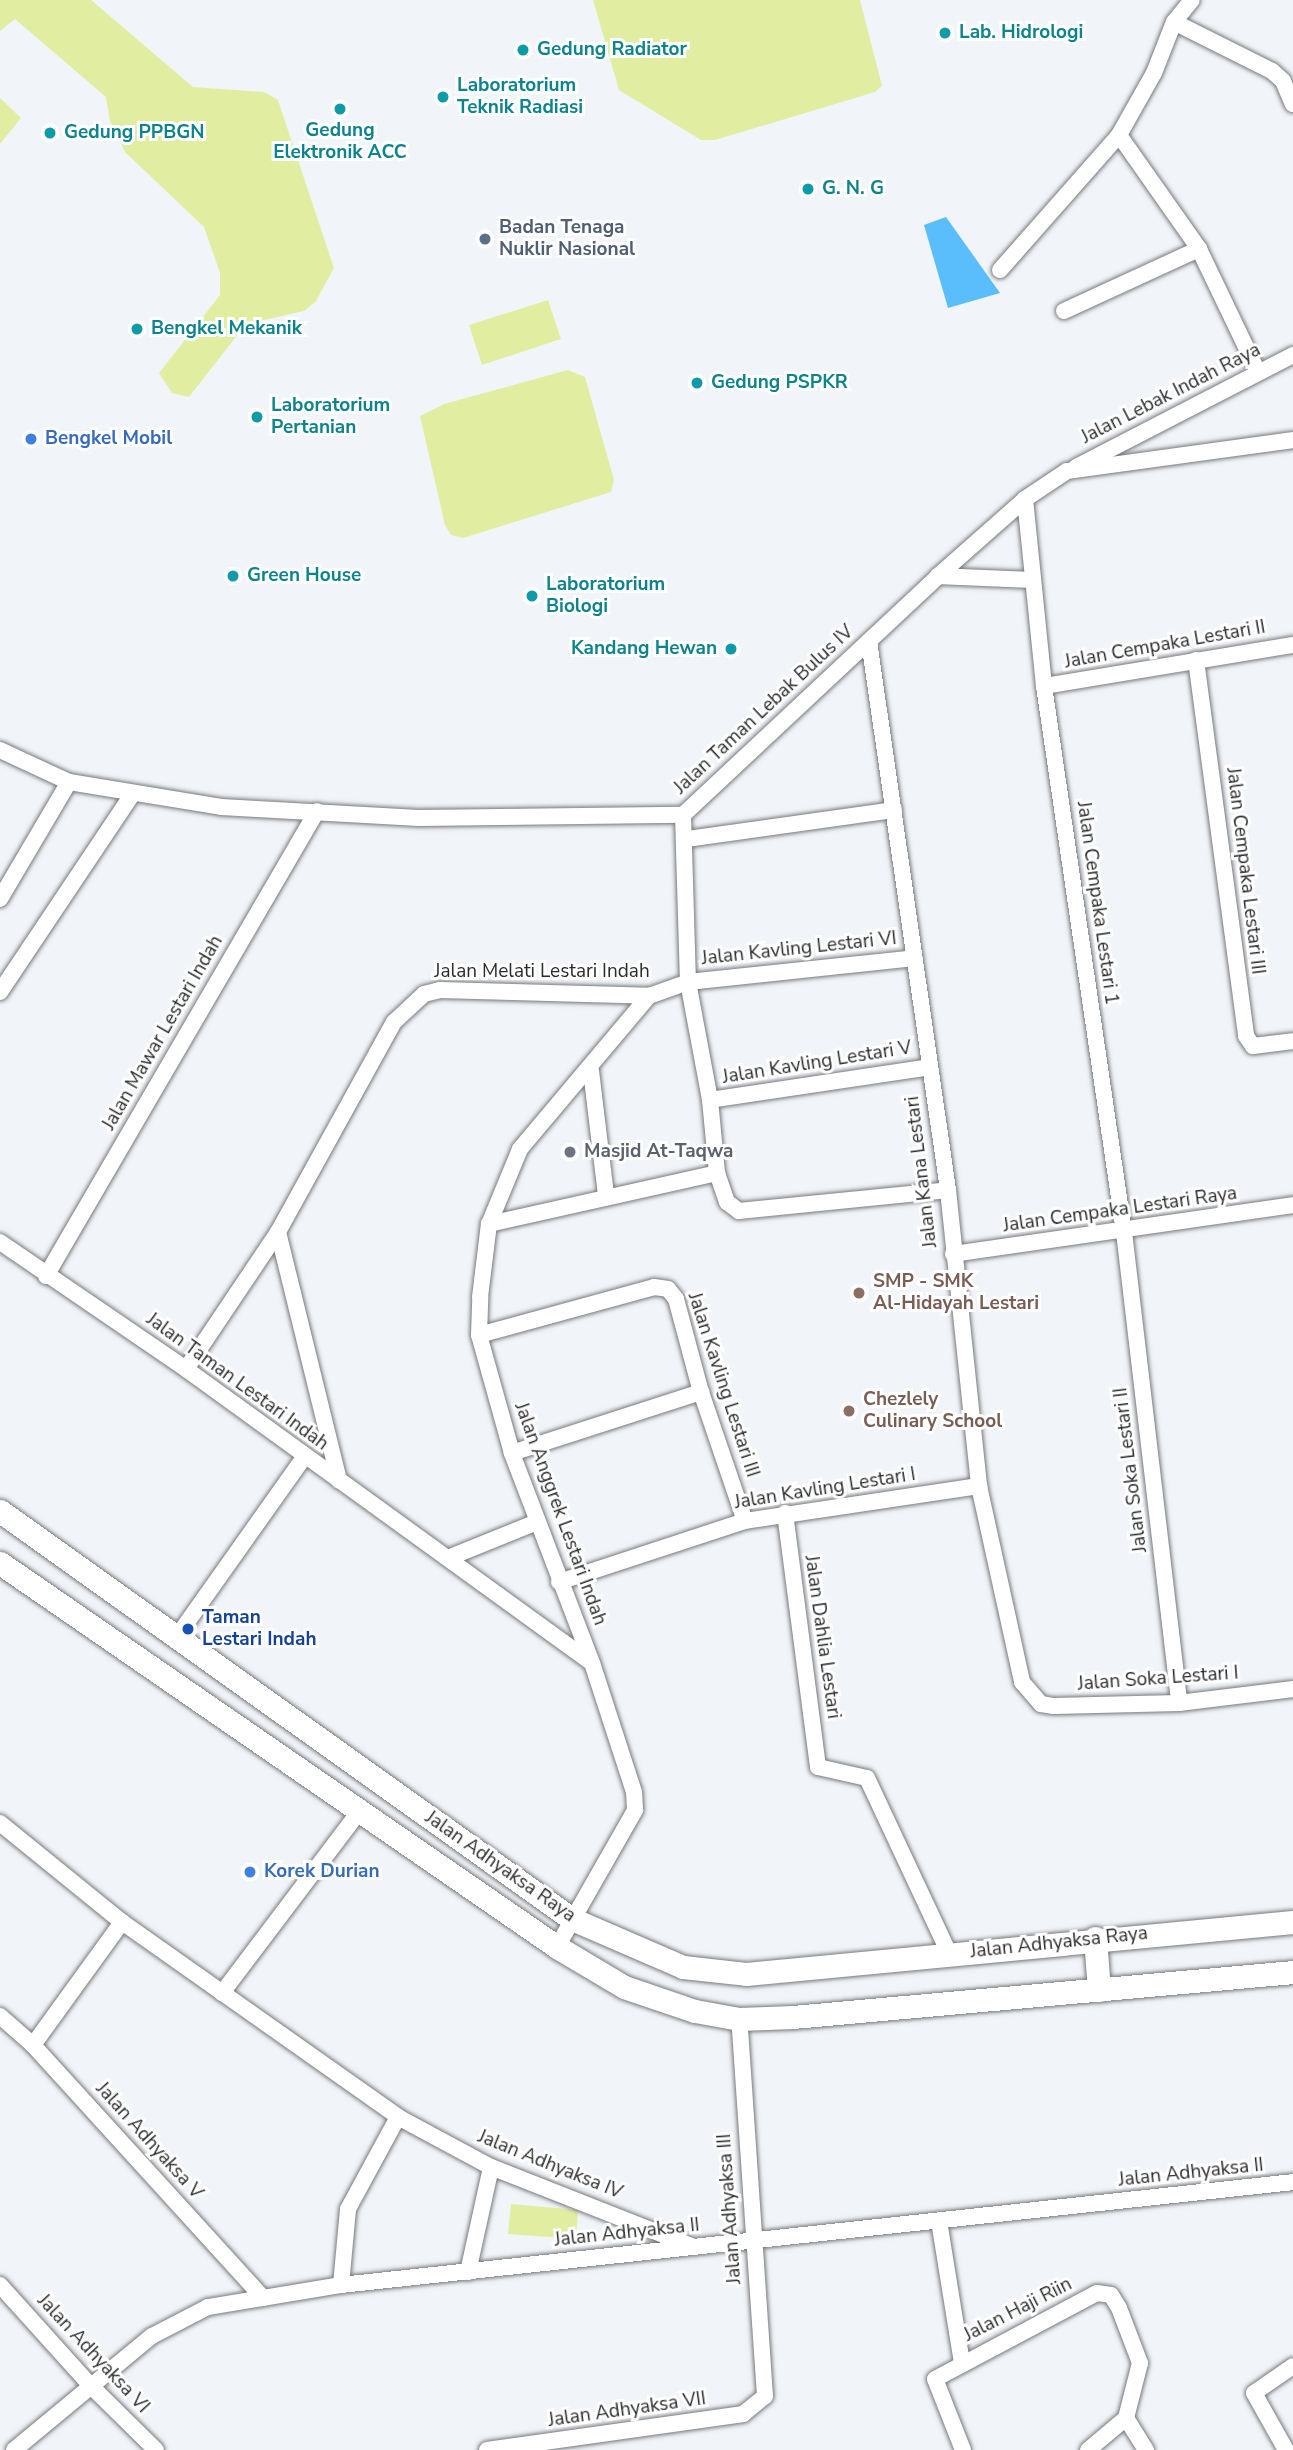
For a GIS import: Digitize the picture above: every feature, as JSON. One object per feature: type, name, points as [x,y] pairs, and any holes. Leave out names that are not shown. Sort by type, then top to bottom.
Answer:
[{"type":"main road","name":"Jalan Adhyaksa Raya","points":[[0,1511],[572,1919],[683,1967],[746,1974],[1095,1938],[1293,1922]]},
{"type":"main road","name":"Jalan Adhyaksa Raya","points":[[0,1563],[557,1947],[624,1987],[695,2011],[739,2019],[1293,1972]]},
{"type":"main road","points":[[1095,1938],[1099,1990]]},
{"type":"street","points":[[1000,270],[1119,135],[1154,73],[1174,22],[1192,0]]},
{"type":"street","points":[[1174,22],[1272,71],[1293,104]]},
{"type":"street","points":[[1272,71],[1293,67]]},
{"type":"street","points":[[1119,135],[1199,249],[1258,372]]},
{"type":"street","points":[[1064,311],[1199,249]]},
{"type":"street","name":"Jalan Lebak Indah Raya","points":[[1067,471],[1293,355]]},
{"type":"street","name":"Jalan Taman Lebak Bulus IV","points":[[0,750],[69,782],[132,795],[221,807],[419,818],[683,815],[938,576],[1025,499],[1067,471],[1293,440]]},
{"type":"street","name":"Jalan Cempaka Lestari 1","points":[[1025,499],[1030,580],[1044,686],[1125,1232]]},
{"type":"street","points":[[938,576],[1030,580]]},
{"type":"street","name":"Jalan Kana Lestari","points":[[869,641],[948,1190],[979,1486],[1022,1682],[1030,1694]]},
{"type":"street","name":"Jalan Cempaka Lestari II","points":[[1044,686],[1293,645]]},
{"type":"street","name":"Jalan Cempaka Lestari III","points":[[1196,660],[1245,1036],[1253,1046],[1293,1041]]},
{"type":"street","points":[[0,899],[69,782]]},
{"type":"street","points":[[0,992],[132,795]]},
{"type":"street","points":[[687,839],[894,810]]},
{"type":"street","name":"Jalan Mawar Lestari Indah","points":[[46,1276],[317,811]]},
{"type":"street","points":[[683,815],[687,839],[688,982],[710,1100],[717,1173],[727,1202],[739,1211],[948,1190]]},
{"type":"street","name":"Jalan Kavling Lestari VI","points":[[688,982],[915,958]]},
{"type":"street","name":"Jalan Melati Lestari Indah","points":[[186,1369],[278,1232],[394,1022],[424,994],[440,990],[649,996],[688,982]]},
{"type":"street","name":"Jalan Anggrek Lestari Indah","points":[[557,1947],[635,1810],[634,1792],[592,1663],[512,1453],[480,1335],[489,1224],[520,1149],[591,1071],[649,996]]},
{"type":"street","name":"Jalan Kavling Lestari V","points":[[710,1100],[930,1067]]},
{"type":"street","points":[[591,1071],[606,1195]]},
{"type":"street","points":[[489,1224],[606,1195],[717,1173]]},
{"type":"street","name":"Jalan Cempaka Lestari Raya","points":[[953,1254],[1125,1232],[1293,1205]]},
{"type":"street","points":[[278,1232],[339,1481]]},
{"type":"street","name":"Jalan Soka Lestari II","points":[[1125,1232],[1179,1703]]},
{"type":"street","name":"Jalan Taman Lestari Indah","points":[[0,1241],[46,1276],[186,1369],[592,1663]]},
{"type":"street","name":"Jalan Kavling Lestari III","points":[[480,1335],[654,1287],[668,1289],[676,1299],[701,1392],[746,1521]]},
{"type":"street","points":[[512,1453],[701,1392]]},
{"type":"street","points":[[176,1638],[304,1457]]},
{"type":"street","name":"Jalan Kavling Lestari I","points":[[559,1582],[746,1521],[785,1513],[979,1486]]},
{"type":"street","name":"Jalan Dahlia Lestari","points":[[785,1513],[818,1767],[867,1778],[949,1953]]},
{"type":"street","points":[[448,1558],[537,1522]]},
{"type":"street","name":"Jalan Soka Lestari I","points":[[1030,1694],[1041,1704],[1054,1706],[1179,1703],[1293,1689]]},
{"type":"street","points":[[222,1993],[359,1812]]},
{"type":"street","name":"Jalan Adhyaksa IV","points":[[0,1823],[122,1922],[398,2117],[491,2167],[694,2247]]},
{"type":"street","points":[[33,2045],[122,1922]]},
{"type":"street","name":"Jalan Adhyaksa V","points":[[0,2017],[33,2045],[263,2298]]},
{"type":"street","name":"Jalan Adhyaksa III","points":[[739,2019],[752,2239],[765,2396]]},
{"type":"street","points":[[341,2285],[348,2209],[398,2117]]},
{"type":"street","points":[[468,2272],[491,2167]]},
{"type":"street","name":"Jalan Adhyaksa II","points":[[14,2450],[152,2336],[181,2318],[208,2307],[341,2285],[1293,2182]]},
{"type":"street","name":"Jalan Haji Riin","points":[[939,2221],[962,2363],[1097,2293],[1111,2295],[1140,2363],[1126,2418]]},
{"type":"street","name":"Jalan Adhyaksa VI","points":[[0,2286],[91,2386],[156,2450]]},
{"type":"street","points":[[962,2363],[934,2383],[963,2450]]},
{"type":"street","points":[[1286,2450],[1254,2393],[1293,2366]]},
{"type":"street","name":"Jalan Adhyaksa VII","points":[[487,2450],[624,2442],[743,2414],[765,2396]]},
{"type":"street","points":[[1088,2450],[1126,2418],[1146,2450]]},
{"type":"green space","points":[[0,0],[91,0],[193,87],[264,92],[278,100],[334,268],[316,301],[304,311],[246,324],[189,397],[172,393],[159,373],[220,295],[220,273],[204,227],[125,152],[110,121],[106,97],[15,19],[0,31]]},
{"type":"green space","points":[[593,0],[860,0],[882,86],[875,92],[715,140],[701,140],[619,90]]},
{"type":"green space","points":[[0,98],[21,118],[0,144]]},
{"type":"green space","points":[[548,300],[561,339],[482,365],[469,325]]},
{"type":"green space","points":[[568,370],[585,377],[614,480],[611,492],[463,538],[451,535],[445,525],[420,416],[444,404]]},
{"type":"green space","points":[[511,2204],[578,2210],[576,2239],[508,2234]]},
{"type":"water","points":[[946,217],[1000,293],[948,308],[924,225]]},
{"type":"place","name":"Lab. Hidrologi","points":[[945,33]]},
{"type":"place","name":"Gedung Radiator","points":[[523,50]]},
{"type":"place","name":"Laboratorium Teknik Radiasi","points":[[443,97]]},
{"type":"place","name":"Gedung Elektronik ACC","points":[[340,109]]},
{"type":"place","name":"Gedung PPBGN","points":[[50,133]]},
{"type":"place","name":"G. N. G","points":[[808,189]]},
{"type":"place","name":"Badan Tenaga Nuklir Nasional","points":[[485,239]]},
{"type":"place","name":"Bengkel Mekanik","points":[[137,329]]},
{"type":"place","name":"Gedung PSPKR","points":[[697,383]]},
{"type":"place","name":"Laboratorium Pertanian","points":[[257,417]]},
{"type":"place","name":"Bengkel Mobil","points":[[31,439]]},
{"type":"place","name":"Green House","points":[[233,576]]},
{"type":"place","name":"Laboratorium Biologi","points":[[532,596]]},
{"type":"place","name":"Kandang Hewan","points":[[731,649]]},
{"type":"place","name":"Masjid At-Taqwa","points":[[570,1152]]},
{"type":"place","name":"SMP - SMK Al-Hidayah Lestari","points":[[859,1293]]},
{"type":"place","name":"Chezlely Culinary School","points":[[849,1411]]},
{"type":"place","name":"Taman Lestari Indah","points":[[188,1629]]},
{"type":"place","name":"Korek Durian","points":[[250,1872]]}]
